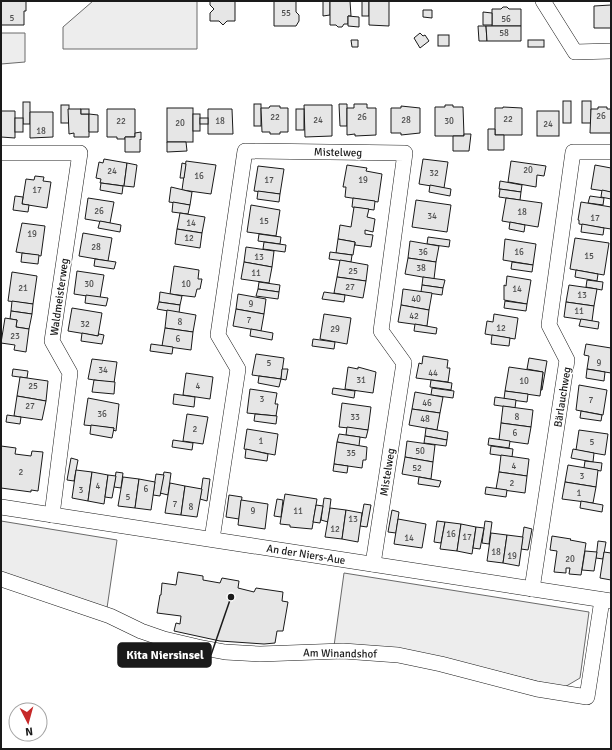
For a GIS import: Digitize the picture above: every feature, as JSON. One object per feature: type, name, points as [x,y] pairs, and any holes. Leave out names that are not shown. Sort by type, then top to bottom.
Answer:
[{"type":"street","points":[[543,1],[575,52],[611,51]]},
{"type":"street","name":"Mistelweg","points":[[212,539],[238,369],[218,335],[245,151],[405,153],[381,331],[404,364],[373,564]]},
{"type":"street","name":"Bärlauchweg","points":[[532,589],[567,360],[548,325],[573,152],[611,152]]},
{"type":"street","name":"Waldmeisterweg","points":[[1,153],[80,153],[52,341],[70,373],[52,515]]},
{"type":"street","name":"An der Niers-Aue","points":[[1,507],[606,600]]},
{"type":"street","name":"Am Winandshof","points":[[1,579],[110,616],[141,631],[164,639],[198,647],[225,652],[255,654],[343,651],[398,655],[441,664],[537,690],[587,697],[606,600]]},
{"type":"shaded area","points":[[93,1],[197,1],[197,49],[63,49],[63,27]]},
{"type":"shaded area","points":[[1,33],[25,33],[25,62],[1,64]]},
{"type":"shaded area","points":[[1,521],[117,540],[107,608],[1,573]]},
{"type":"shaded area","points":[[344,573],[589,612],[580,678],[563,688],[448,659],[334,646]]},
{"type":"building","points":[[1,1],[26,1],[24,25],[1,25]]},
{"type":"building","points":[[210,1],[235,1],[235,21],[227,21],[223,25],[219,21],[210,21],[210,13],[214,9],[210,5]]},
{"type":"building","points":[[274,1],[296,1],[296,12],[299,15],[299,21],[296,26],[274,26]]},
{"type":"building","points":[[323,1],[330,1],[330,15],[323,16]]},
{"type":"building","points":[[330,1],[350,1],[351,16],[348,16],[348,24],[344,24],[342,27],[330,25]]},
{"type":"building","points":[[362,1],[369,1],[369,16],[362,16]]},
{"type":"building","points":[[369,1],[389,1],[389,26],[369,25]]},
{"type":"building","points":[[611,5],[611,28],[594,28],[594,6]]},
{"type":"building","points":[[503,7],[507,7],[509,9],[521,9],[521,26],[492,26],[492,9],[501,9]]},
{"type":"building","points":[[423,10],[432,10],[432,18],[423,17]]},
{"type":"building","points":[[483,12],[492,13],[492,25],[483,25]]},
{"type":"building","points":[[348,16],[359,17],[359,27],[348,26]]},
{"type":"building","points":[[478,26],[486,26],[487,41],[479,41]]},
{"type":"building","points":[[486,26],[521,26],[521,41],[487,41]]},
{"type":"building","points":[[420,33],[423,36],[425,35],[429,41],[420,48],[414,38]]},
{"type":"building","points":[[438,35],[449,35],[449,46],[438,46]]},
{"type":"building","points":[[351,40],[358,40],[358,47],[352,47]]},
{"type":"building","points":[[528,40],[544,40],[544,47],[528,47]]},
{"type":"building","points":[[563,101],[571,101],[571,123],[563,123]]},
{"type":"building","points":[[582,101],[591,101],[591,123],[582,123]]},
{"type":"building","points":[[23,102],[30,102],[30,124],[23,124]]},
{"type":"building","points":[[254,104],[261,104],[261,126],[254,126]]},
{"type":"building","points":[[339,104],[347,104],[347,126],[340,126]]},
{"type":"building","points":[[354,104],[367,104],[367,108],[376,108],[376,135],[347,135],[347,108],[354,108]]},
{"type":"building","points":[[61,105],[69,105],[69,123],[61,123]]},
{"type":"building","points":[[304,105],[332,105],[332,136],[305,137]]},
{"type":"building","points":[[445,105],[463,107],[464,136],[435,136],[435,107],[445,107]]},
{"type":"building","points":[[270,106],[288,108],[288,132],[270,134],[270,132],[262,132],[261,108],[269,108]]},
{"type":"building","points":[[401,106],[420,108],[420,133],[401,135],[401,133],[391,133],[391,108],[401,108]]},
{"type":"building","points":[[598,107],[607,107],[607,109],[611,109],[611,133],[590,133],[591,109],[598,109]]},
{"type":"building","points":[[167,108],[193,108],[193,142],[167,142]]},
{"type":"building","points":[[495,108],[522,108],[522,135],[495,135]]},
{"type":"building","points":[[68,109],[81,109],[81,114],[89,114],[89,137],[74,137],[74,133],[69,134]]},
{"type":"building","points":[[81,109],[89,109],[89,114],[81,114]]},
{"type":"building","points":[[107,109],[135,109],[135,137],[117,139],[117,137],[107,137]]},
{"type":"building","points":[[208,109],[232,109],[233,134],[208,134]]},
{"type":"building","points":[[296,109],[304,109],[304,130],[296,130]]},
{"type":"building","points":[[1,111],[15,111],[15,138],[1,137]]},
{"type":"building","points":[[537,111],[559,111],[559,136],[537,136]]},
{"type":"building","points":[[30,112],[53,112],[53,137],[30,138]]},
{"type":"building","points":[[89,114],[98,115],[98,132],[89,132]]},
{"type":"building","points":[[193,114],[200,114],[200,131],[193,131]]},
{"type":"building","points":[[15,118],[23,118],[23,132],[15,132]]},
{"type":"building","points":[[200,118],[208,118],[208,124],[200,124]]},
{"type":"building","points":[[488,129],[495,129],[495,135],[504,135],[504,150],[488,150]]},
{"type":"building","points":[[141,132],[140,152],[125,152],[125,137],[135,137],[135,133]]},
{"type":"building","points":[[464,134],[471,134],[469,151],[453,151],[453,136],[464,136]]},
{"type":"building","points":[[167,142],[186,142],[187,151],[167,152]]},
{"type":"building","points":[[104,159],[127,163],[124,186],[100,183],[101,179],[96,178],[99,162],[103,163]]},
{"type":"building","points":[[423,159],[448,162],[444,188],[419,184]]},
{"type":"building","points":[[186,161],[216,165],[211,194],[182,190]]},
{"type":"building","points":[[511,161],[546,166],[544,176],[537,175],[536,187],[508,182]]},
{"type":"building","points":[[127,163],[137,165],[134,187],[124,186]]},
{"type":"building","points":[[182,163],[186,164],[184,178],[180,178]]},
{"type":"building","points":[[347,165],[367,168],[366,171],[382,174],[378,202],[345,197],[346,187],[343,187]]},
{"type":"building","points":[[595,165],[611,168],[611,192],[591,189]]},
{"type":"building","points":[[258,166],[284,169],[280,194],[254,191]]},
{"type":"building","points":[[35,176],[44,177],[43,181],[51,182],[47,208],[22,204],[26,179],[34,180]]},
{"type":"building","points":[[500,181],[522,185],[521,192],[499,189]]},
{"type":"building","points":[[101,183],[123,186],[122,194],[100,190]]},
{"type":"building","points":[[430,185],[451,189],[450,196],[429,192]]},
{"type":"building","points":[[171,187],[192,192],[190,205],[169,202]]},
{"type":"building","points":[[500,189],[521,192],[520,200],[499,197]]},
{"type":"building","points":[[602,190],[611,192],[611,199],[601,197]]},
{"type":"building","points":[[258,191],[280,194],[279,202],[257,199]]},
{"type":"building","points":[[15,196],[23,197],[22,204],[29,205],[28,212],[13,210]]},
{"type":"building","points":[[590,196],[604,198],[603,205],[588,203]]},
{"type":"building","points":[[88,198],[114,202],[110,223],[85,219]]},
{"type":"building","points":[[353,198],[375,201],[374,210],[352,207]]},
{"type":"building","points":[[506,198],[542,203],[538,227],[502,221]]},
{"type":"building","points":[[416,200],[451,205],[447,232],[412,227]]},
{"type":"building","points":[[173,202],[190,205],[188,214],[172,212]]},
{"type":"building","points":[[581,202],[611,207],[611,229],[579,224],[578,220]]},
{"type":"building","points":[[251,205],[280,210],[276,236],[247,232]]},
{"type":"building","points":[[354,207],[369,209],[367,217],[375,219],[373,232],[365,230],[365,234],[373,235],[371,247],[355,245],[355,242],[338,239],[340,225],[351,227]]},
{"type":"building","points":[[180,213],[205,217],[202,233],[177,229]]},
{"type":"building","points":[[100,221],[121,225],[120,232],[98,228]]},
{"type":"building","points":[[510,222],[525,225],[524,232],[509,229]]},
{"type":"building","points":[[22,223],[45,226],[41,256],[16,252]]},
{"type":"building","points":[[582,224],[604,228],[603,235],[581,232]]},
{"type":"building","points":[[177,229],[202,233],[200,248],[175,244]]},
{"type":"building","points":[[83,233],[112,238],[108,261],[79,256]]},
{"type":"building","points":[[259,234],[281,237],[280,244],[258,241]]},
{"type":"building","points":[[428,237],[450,240],[449,247],[427,244]]},
{"type":"building","points":[[575,238],[609,243],[604,275],[570,269]]},
{"type":"building","points":[[338,239],[355,242],[353,255],[336,253]]},
{"type":"building","points":[[505,239],[536,244],[533,265],[503,260]]},
{"type":"building","points":[[410,241],[439,246],[436,262],[408,258]]},
{"type":"building","points":[[264,242],[286,245],[285,252],[263,249]]},
{"type":"building","points":[[246,247],[274,251],[272,267],[244,262]]},
{"type":"building","points":[[330,252],[352,255],[351,262],[329,259]]},
{"type":"building","points":[[22,253],[39,255],[38,264],[21,262]]},
{"type":"building","points":[[408,258],[436,262],[434,279],[405,274]]},
{"type":"building","points":[[95,259],[116,262],[114,269],[94,266]]},
{"type":"building","points":[[340,260],[368,265],[366,281],[337,277]]},
{"type":"building","points":[[244,262],[272,267],[269,283],[241,279]]},
{"type":"building","points":[[512,262],[533,265],[532,272],[511,269]]},
{"type":"building","points":[[174,266],[199,270],[198,279],[202,279],[200,289],[197,289],[195,297],[170,294]]},
{"type":"building","points":[[576,270],[598,274],[597,281],[575,277]]},
{"type":"building","points":[[77,271],[104,275],[100,298],[74,294]]},
{"type":"building","points":[[12,272],[37,276],[33,304],[8,301]]},
{"type":"building","points":[[507,276],[531,280],[527,304],[504,300],[504,285],[506,286]]},
{"type":"building","points":[[337,277],[366,281],[363,298],[334,293]]},
{"type":"building","points":[[423,277],[445,280],[443,288],[422,285]]},
{"type":"building","points":[[587,280],[603,282],[602,290],[586,287]]},
{"type":"building","points":[[259,282],[280,285],[279,292],[258,289]]},
{"type":"building","points":[[422,285],[443,288],[442,295],[421,292]]},
{"type":"building","points":[[569,285],[597,289],[594,306],[566,302]]},
{"type":"building","points":[[258,289],[279,292],[278,299],[256,296]]},
{"type":"building","points":[[403,289],[432,293],[429,310],[401,305]]},
{"type":"building","points":[[160,292],[182,296],[180,305],[159,302]]},
{"type":"building","points":[[324,292],[345,295],[344,302],[322,299]]},
{"type":"building","points":[[238,294],[266,299],[264,314],[236,309]]},
{"type":"building","points":[[86,295],[108,298],[106,306],[85,303]]},
{"type":"building","points":[[12,301],[33,304],[32,314],[11,311]]},
{"type":"building","points":[[505,301],[527,304],[526,311],[504,308]]},
{"type":"building","points":[[159,302],[180,305],[179,313],[157,309]]},
{"type":"building","points":[[566,302],[594,306],[592,321],[564,317]]},
{"type":"building","points":[[401,305],[429,310],[427,326],[398,322]]},
{"type":"building","points":[[72,308],[102,313],[98,336],[68,331]]},
{"type":"building","points":[[236,309],[264,314],[261,331],[233,326]]},
{"type":"building","points":[[167,310],[196,315],[193,332],[165,328]]},
{"type":"building","points":[[11,311],[32,314],[29,329],[16,327],[17,320],[10,319]]},
{"type":"building","points":[[324,314],[351,318],[347,344],[320,339]]},
{"type":"building","points":[[494,314],[518,318],[515,339],[485,334],[487,321],[493,322]]},
{"type":"building","points":[[5,318],[17,320],[16,327],[29,329],[26,352],[14,350],[15,345],[1,343]]},
{"type":"building","points":[[581,319],[599,322],[598,329],[579,326]]},
{"type":"building","points":[[415,324],[437,328],[436,334],[414,331]]},
{"type":"building","points":[[165,328],[193,332],[191,350],[162,346]]},
{"type":"building","points":[[251,329],[273,333],[272,340],[250,336]]},
{"type":"building","points":[[82,333],[98,336],[99,334],[104,335],[102,344],[81,341]]},
{"type":"building","points":[[492,335],[510,338],[509,346],[491,344]]},
{"type":"building","points":[[313,339],[335,342],[334,349],[312,346]]},
{"type":"building","points":[[151,344],[173,347],[172,354],[150,351]]},
{"type":"building","points":[[586,344],[611,348],[611,373],[587,369],[589,356],[584,355]]},
{"type":"building","points":[[256,354],[284,358],[281,379],[252,375]]},
{"type":"building","points":[[423,356],[448,360],[447,368],[450,368],[448,382],[416,378],[419,363],[422,364]]},
{"type":"building","points":[[529,358],[547,361],[542,390],[543,372],[527,369]]},
{"type":"building","points":[[92,359],[117,362],[114,383],[88,379]]},
{"type":"building","points":[[348,367],[358,369],[358,367],[376,372],[373,393],[345,389]]},
{"type":"building","points":[[509,367],[543,372],[540,396],[505,391]]},
{"type":"building","points":[[13,369],[28,371],[27,378],[12,376]]},
{"type":"building","points":[[282,369],[288,369],[286,380],[281,379]]},
{"type":"building","points":[[587,369],[605,372],[604,381],[586,378]]},
{"type":"building","points":[[186,373],[213,377],[210,399],[183,395]]},
{"type":"building","points":[[259,376],[281,379],[279,387],[258,383]]},
{"type":"building","points":[[20,377],[48,381],[46,401],[17,396]]},
{"type":"building","points":[[94,380],[115,382],[114,394],[92,392]]},
{"type":"building","points":[[431,380],[452,383],[451,390],[430,387]]},
{"type":"building","points":[[579,385],[607,390],[603,415],[576,410]]},
{"type":"building","points":[[333,388],[355,391],[354,398],[332,394]]},
{"type":"building","points":[[432,388],[454,391],[453,398],[431,395]]},
{"type":"building","points":[[250,389],[277,393],[275,404],[278,404],[276,416],[247,413]]},
{"type":"building","points":[[505,391],[528,394],[527,402],[504,399]]},
{"type":"building","points":[[415,392],[443,397],[440,413],[412,409]]},
{"type":"building","points":[[174,394],[195,397],[194,407],[173,404]]},
{"type":"building","points":[[17,396],[46,401],[42,420],[14,416]]},
{"type":"building","points":[[495,397],[516,400],[515,408],[494,405]]},
{"type":"building","points":[[88,398],[119,404],[116,431],[113,430],[114,428],[84,425]]},
{"type":"building","points":[[342,403],[371,407],[368,430],[339,427]]},
{"type":"building","points":[[503,406],[533,410],[531,427],[501,423]]},
{"type":"building","points":[[412,409],[440,413],[437,430],[409,425]]},
{"type":"building","points":[[581,411],[602,415],[601,421],[580,418]]},
{"type":"building","points":[[187,414],[208,417],[203,444],[183,441]]},
{"type":"building","points":[[255,414],[277,416],[276,424],[254,421]]},
{"type":"building","points":[[7,415],[21,417],[20,424],[6,422]]},
{"type":"building","points":[[501,423],[531,427],[528,444],[499,440]]},
{"type":"building","points":[[91,425],[114,428],[112,438],[90,434]]},
{"type":"building","points":[[347,427],[368,430],[366,438],[346,435]]},
{"type":"building","points":[[426,428],[448,432],[447,440],[425,436]]},
{"type":"building","points":[[247,429],[278,434],[275,455],[244,449]]},
{"type":"building","points":[[579,430],[608,434],[605,455],[576,450]]},
{"type":"building","points":[[339,434],[360,437],[359,446],[337,442]]},
{"type":"building","points":[[425,436],[447,440],[446,446],[424,443]]},
{"type":"building","points":[[489,438],[510,441],[509,448],[488,445]]},
{"type":"building","points":[[173,440],[193,443],[192,450],[172,447]]},
{"type":"building","points":[[407,441],[435,445],[433,462],[405,457]]},
{"type":"building","points":[[337,442],[367,447],[366,460],[363,460],[362,468],[334,464]]},
{"type":"building","points":[[1,446],[16,448],[15,454],[31,456],[32,451],[43,452],[38,491],[31,490],[31,492],[1,488]]},
{"type":"building","points":[[491,446],[513,449],[512,457],[490,454]]},
{"type":"building","points":[[246,449],[268,454],[267,461],[245,458]]},
{"type":"building","points":[[573,449],[594,453],[593,462],[571,458]]},
{"type":"building","points":[[501,455],[529,459],[527,476],[499,472]]},
{"type":"building","points":[[405,457],[433,462],[431,479],[402,474]]},
{"type":"building","points":[[71,458],[78,460],[74,481],[67,480]]},
{"type":"building","points":[[585,461],[602,463],[601,471],[584,468]]},
{"type":"building","points":[[334,464],[348,466],[347,473],[333,471]]},
{"type":"building","points":[[568,465],[598,470],[596,487],[565,482]]},
{"type":"building","points":[[76,470],[92,472],[88,501],[72,498]]},
{"type":"building","points":[[92,472],[108,475],[104,504],[88,501]]},
{"type":"building","points":[[116,472],[123,473],[121,488],[114,487]]},
{"type":"building","points":[[164,472],[171,473],[168,495],[160,493]]},
{"type":"building","points":[[499,472],[527,476],[525,493],[496,489]]},
{"type":"building","points":[[156,474],[164,475],[160,496],[153,495]]},
{"type":"building","points":[[108,475],[116,476],[112,498],[105,497]]},
{"type":"building","points":[[123,477],[139,479],[135,508],[118,506]]},
{"type":"building","points":[[419,477],[441,481],[439,487],[418,484]]},
{"type":"building","points":[[203,478],[210,479],[207,501],[200,499]]},
{"type":"building","points":[[139,479],[155,482],[151,510],[135,508]]},
{"type":"building","points":[[565,482],[596,487],[593,503],[562,499]]},
{"type":"building","points":[[170,483],[185,486],[181,515],[165,513]]},
{"type":"building","points":[[185,486],[202,489],[197,517],[181,515]]},
{"type":"building","points":[[486,487],[507,490],[506,497],[485,494]]},
{"type":"building","points":[[285,494],[317,499],[312,529],[290,527],[290,525],[280,524]]},
{"type":"building","points":[[229,495],[242,497],[239,519],[226,517]]},
{"type":"building","points":[[324,498],[331,499],[328,522],[321,520]]},
{"type":"building","points":[[277,499],[283,500],[281,517],[274,516]]},
{"type":"building","points":[[241,500],[268,504],[265,529],[238,525]]},
{"type":"building","points":[[581,501],[603,505],[602,512],[580,508]]},
{"type":"building","points":[[364,504],[371,505],[367,527],[360,526]]},
{"type":"building","points":[[316,505],[323,506],[320,523],[313,522]]},
{"type":"building","points":[[330,508],[346,510],[342,539],[325,537]]},
{"type":"building","points":[[346,510],[362,513],[358,542],[342,539]]},
{"type":"building","points":[[392,510],[399,512],[396,533],[388,532]]},
{"type":"building","points":[[398,519],[426,524],[422,548],[394,544]]},
{"type":"building","points":[[437,521],[445,522],[441,543],[434,542]]},
{"type":"building","points":[[485,521],[492,522],[489,544],[482,543]]},
{"type":"building","points":[[445,522],[461,524],[457,551],[440,549]]},
{"type":"building","points":[[461,524],[476,527],[472,554],[457,551]]},
{"type":"building","points":[[476,527],[484,528],[480,549],[473,548]]},
{"type":"building","points":[[524,527],[532,529],[528,550],[521,549]]},
{"type":"building","points":[[491,533],[507,535],[503,563],[487,561]]},
{"type":"building","points":[[507,535],[523,537],[519,566],[503,563]]},
{"type":"building","points":[[552,536],[586,543],[581,575],[569,574],[570,568],[566,568],[566,573],[554,572],[557,551],[550,550]]},
{"type":"building","points":[[598,541],[606,542],[603,559],[596,558]]},
{"type":"building","points":[[585,551],[597,552],[594,571],[582,570]]},
{"type":"building","points":[[604,552],[611,553],[611,580],[600,578]]},
{"type":"building","points":[[178,572],[203,576],[203,580],[220,583],[222,578],[239,581],[238,588],[254,592],[256,588],[283,592],[282,601],[288,602],[283,631],[277,631],[275,643],[264,644],[220,641],[174,631],[176,623],[180,624],[181,616],[157,613],[162,583],[176,585]]},
{"type":"place","name":"Kita Niersinsel","points":[[231,597]]}]
